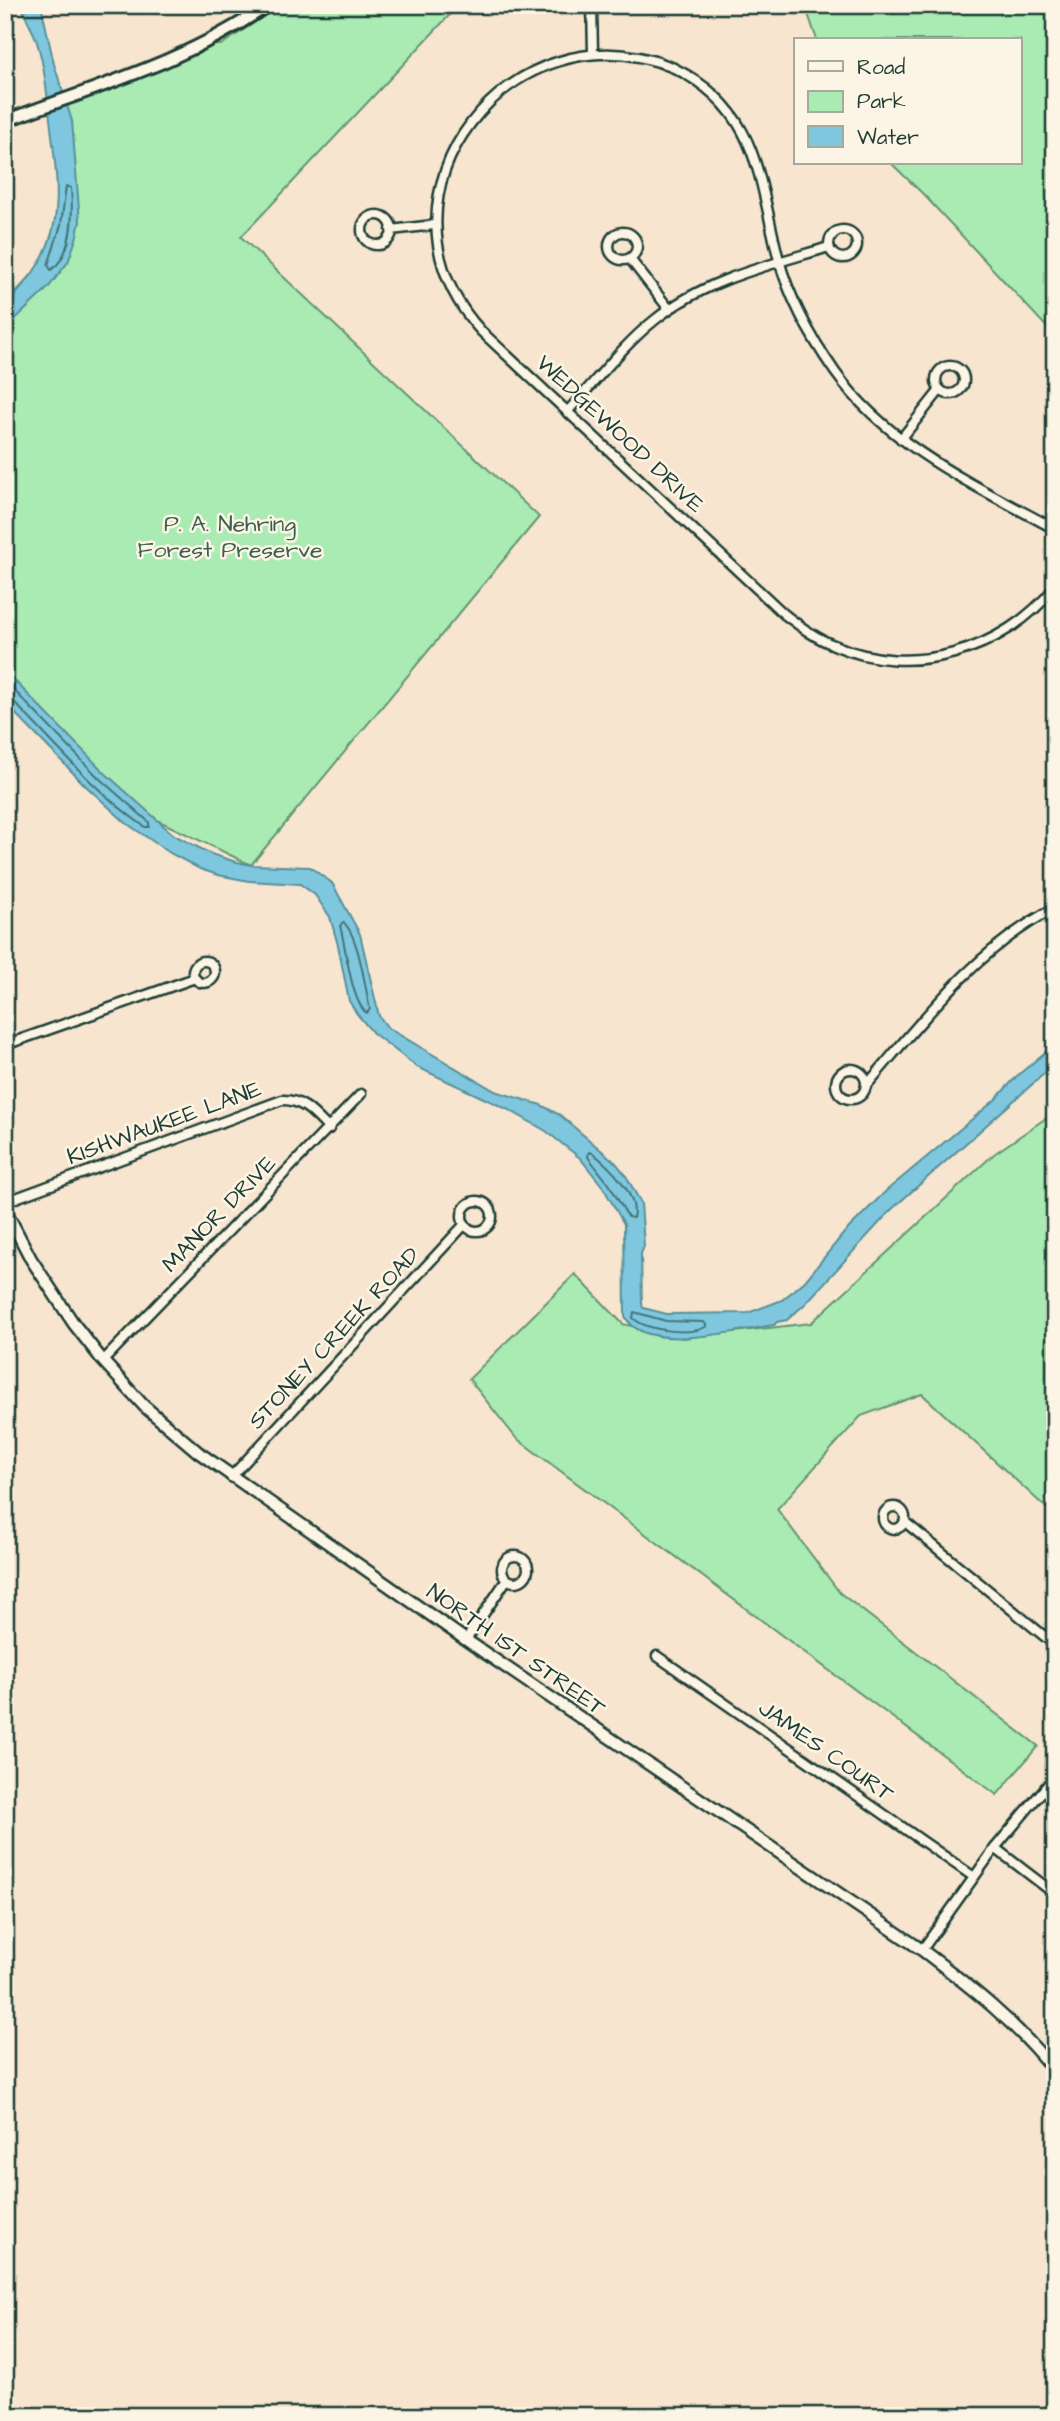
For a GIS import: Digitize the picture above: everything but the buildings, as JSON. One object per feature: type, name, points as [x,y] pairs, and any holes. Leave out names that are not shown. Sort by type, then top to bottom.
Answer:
[{"type":"main road","points":[[10,120],[97,89],[201,45],[268,5]]},
{"type":"street","points":[[592,5],[593,53]]},
{"type":"street","name":"WEDGEWOOD DRIVE","points":[[1055,529],[946,470],[901,439],[870,412],[835,371],[808,328],[780,262],[755,157],[738,123],[722,104],[693,79],[672,68],[630,55],[593,53],[563,58],[509,82],[481,106],[468,122],[443,172],[435,225],[447,278],[465,312],[481,331],[784,614],[811,634],[844,649],[865,655],[908,660],[961,651],[987,642],[1010,629],[1055,587]]},
{"type":"street","points":[[391,230],[435,225]]},
{"type":"street","points":[[567,412],[639,334],[669,309],[714,284],[829,247]]},
{"type":"street","points":[[630,259],[669,309]]},
{"type":"street","points":[[901,439],[940,390]]},
{"type":"street","points":[[866,1086],[980,959],[1013,933],[1055,908]]},
{"type":"street","points":[[5,1045],[195,978]]},
{"type":"street","name":"MANOR DRIVE","points":[[103,1361],[361,1094]]},
{"type":"street","name":"KISHWAUKEE LANE","points":[[5,1202],[282,1100],[296,1100],[329,1129]]},
{"type":"street","name":"NORTH 1ST STREET","points":[[5,1209],[31,1259],[74,1324],[126,1388],[174,1433],[232,1477],[466,1640],[922,1950],[975,1989],[1012,2023],[1055,2073]]},
{"type":"street","name":"STONEY CREEK ROAD","points":[[232,1477],[465,1224]]},
{"type":"street","points":[[905,1521],[1055,1645]]},
{"type":"street","points":[[466,1640],[507,1579]]},
{"type":"street","name":"JAMES COURT","points":[[657,1656],[974,1877]]},
{"type":"street","points":[[922,1950],[995,1848],[1055,1776]]},
{"type":"street","points":[[995,1848],[1055,1894]]},
{"type":"green space","name":"P. A. Nehring Forest Preserve","points":[[281,5],[459,5],[241,237],[539,517],[251,865],[86,786],[5,702],[5,304],[80,222],[54,104],[201,45],[221,45]]},
{"type":"green space","points":[[805,5],[1055,5],[1055,336],[892,164],[1021,164],[1021,38],[816,38]]},
{"type":"green space","points":[[1055,1112],[1055,1516],[922,1394],[861,1416],[777,1509],[840,1593],[1038,1746],[997,1795],[516,1438],[469,1379],[575,1274],[623,1324],[683,1338],[811,1323],[994,1154]]},
{"type":"water","points":[[22,5],[41,5],[54,64],[72,121],[80,222],[68,262],[48,288],[5,329],[5,306],[25,283],[50,241],[57,198],[54,148],[43,65]]},
{"type":"water","points":[[5,671],[105,773],[174,835],[211,854],[233,861],[251,865],[310,867],[332,883],[360,934],[379,1016],[388,1028],[495,1091],[541,1105],[560,1115],[616,1163],[641,1203],[644,1246],[641,1254],[643,1308],[667,1314],[748,1313],[782,1300],[805,1281],[844,1233],[886,1191],[995,1100],[1017,1076],[1055,1044],[1055,1064],[892,1209],[806,1303],[787,1320],[774,1325],[716,1335],[651,1335],[635,1328],[625,1316],[624,1224],[603,1187],[580,1158],[546,1131],[509,1110],[417,1067],[373,1033],[349,1001],[330,917],[315,895],[300,884],[249,881],[200,869],[170,853],[126,823],[5,703]]}]
